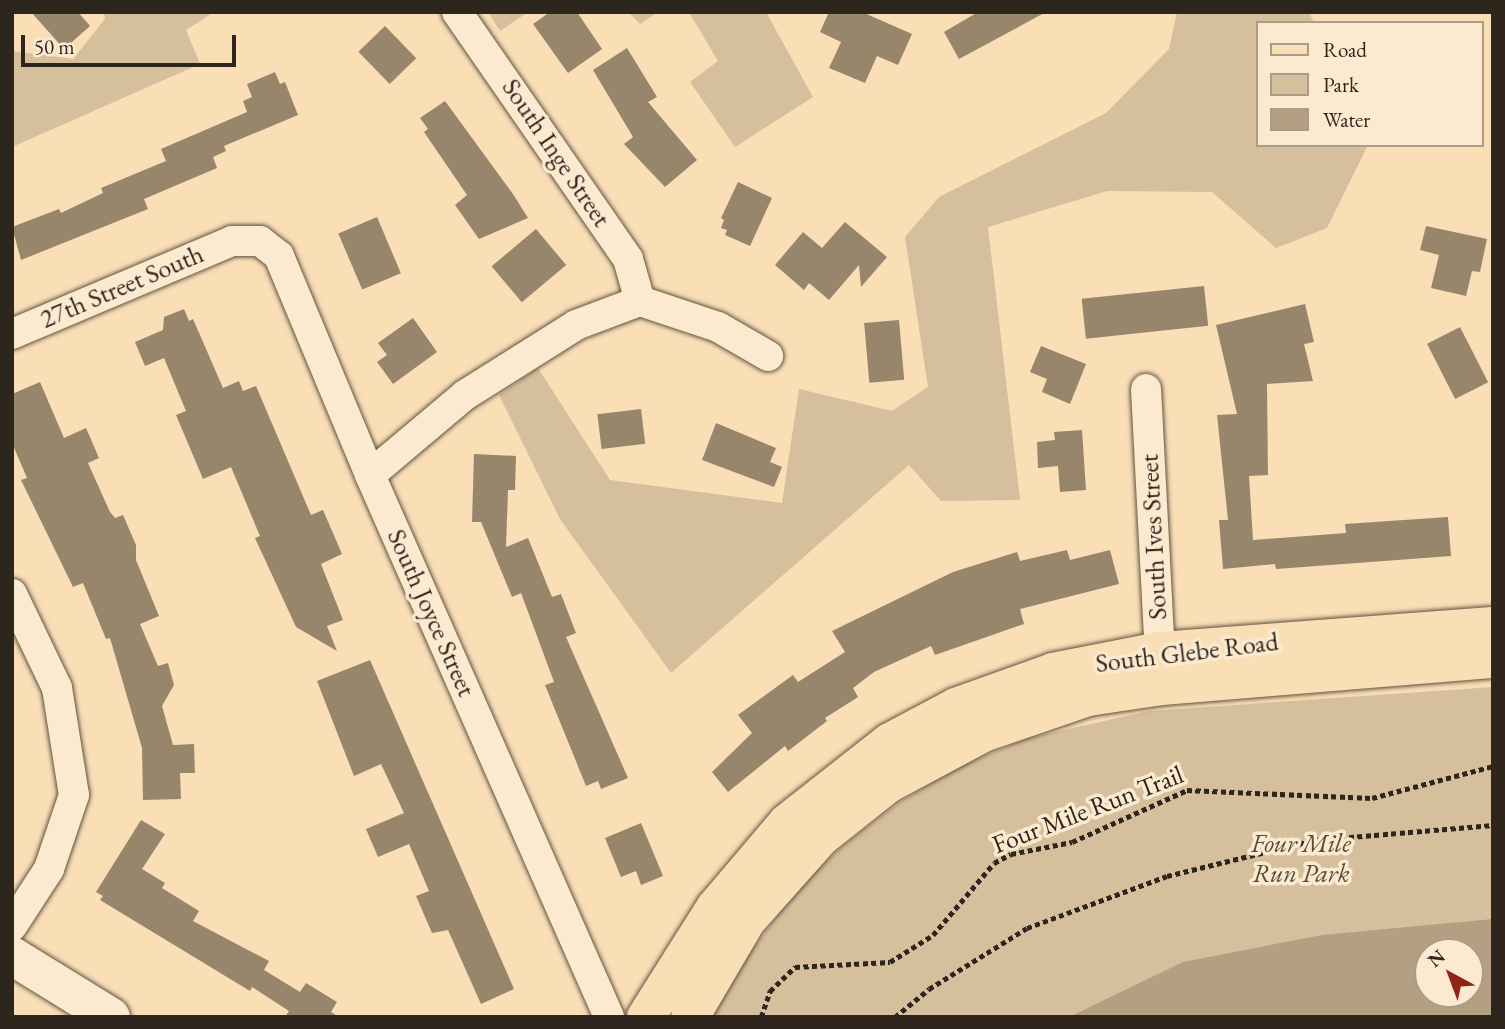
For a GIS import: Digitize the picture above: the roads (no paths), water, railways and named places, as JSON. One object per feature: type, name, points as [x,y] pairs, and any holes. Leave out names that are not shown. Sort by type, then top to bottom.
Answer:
[{"type":"main road","name":"South Glebe Road","points":[[691,1017],[747,920],[820,838],[888,784],[936,755],[1038,711],[1088,697],[1161,668],[1493,626]]},
{"type":"main road","name":"South Glebe Road","points":[[646,1017],[751,860],[786,823],[890,742],[1002,688],[1104,660],[1161,668],[1493,659]]},
{"type":"main road","points":[[12,956],[111,1017]]},
{"type":"street","name":"South Inge Street","points":[[457,12],[628,259],[640,301]]},
{"type":"street","name":"27th Street South","points":[[12,334],[232,241]]},
{"type":"street","name":"South Joyce Street","points":[[232,241],[260,241],[279,256],[370,475],[609,1017]]},
{"type":"street","points":[[370,475],[465,395],[576,326],[640,301],[718,327],[768,356]]},
{"type":"street","name":"South Ives Street","points":[[1146,389],[1161,668]]},
{"type":"street","points":[[12,594],[57,688],[74,795],[49,869],[12,926]]},
{"type":"water","points":[[1493,919],[1493,1017],[1069,1017],[1183,962],[1322,935]]},
{"type":"park label","name":"Four Mile Run Park","points":[[1301,859]]}]
